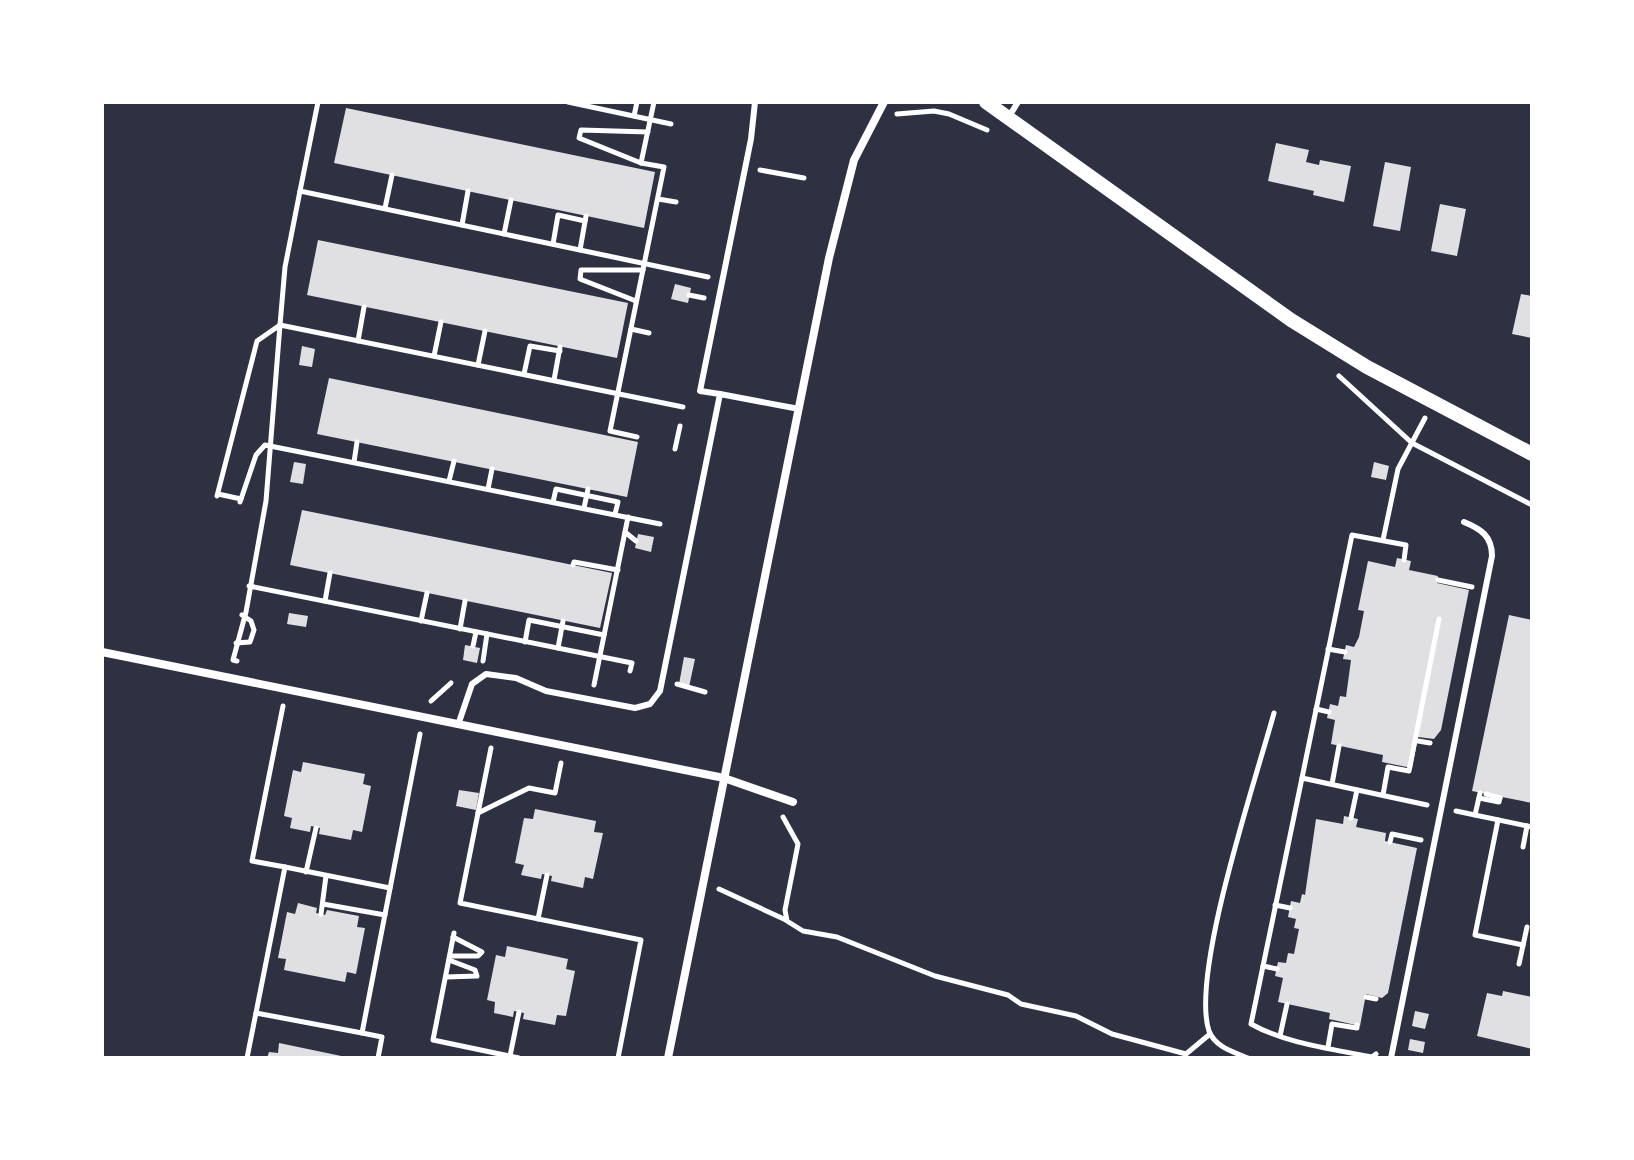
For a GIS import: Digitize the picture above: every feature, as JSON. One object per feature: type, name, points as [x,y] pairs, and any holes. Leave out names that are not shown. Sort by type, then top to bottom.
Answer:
[{"type":"street","points":[[668,1058],[829,258],[854,160],[884,102]]},
{"type":"street","points":[[986,102],[1291,320],[1433,403],[1532,454]]},
{"type":"street","points":[[102,652],[724,778],[793,802]]},
{"type":"lane","points":[[755,102],[751,139],[700,391],[799,409]]},
{"type":"lane","points":[[1008,118],[1018,102]]},
{"type":"lane","points":[[458,725],[472,684],[486,674],[641,708],[656,699],[720,394]]},
{"type":"lane","points":[[1391,1058],[1492,556],[1490,540],[1478,528],[1464,522]]},
{"type":"path","points":[[233,660],[242,615],[246,612],[266,501],[285,267],[318,102]]},
{"type":"path","points":[[570,102],[671,124]]},
{"type":"path","points":[[634,116],[637,102]]},
{"type":"path","points":[[641,163],[654,102]]},
{"type":"path","points":[[637,437],[610,431],[625,338],[644,267],[652,208],[658,197],[664,167],[641,163],[579,138],[581,130],[648,132]]},
{"type":"path","points":[[762,170],[804,178]]},
{"type":"path","points":[[385,208],[392,175]]},
{"type":"path","points":[[300,191],[553,244],[644,267],[710,278]]},
{"type":"path","points":[[462,225],[468,191]]},
{"type":"path","points":[[651,195],[676,202]]},
{"type":"path","points":[[504,234],[511,200]]},
{"type":"path","points":[[553,244],[558,215],[586,218],[580,250]]},
{"type":"path","points":[[636,301],[580,279],[581,270],[644,267]]},
{"type":"path","points":[[689,295],[706,298]]},
{"type":"path","points":[[358,341],[364,307]]},
{"type":"path","points":[[434,356],[441,322]]},
{"type":"path","points":[[660,524],[271,446],[258,450],[240,500],[218,495],[253,351],[262,334],[280,325],[683,407]]},
{"type":"path","points":[[628,327],[649,333]]},
{"type":"path","points":[[478,365],[485,331]]},
{"type":"path","points":[[524,374],[530,346],[535,344],[560,349],[554,380]]},
{"type":"path","points":[[1383,540],[1396,477],[1433,403]]},
{"type":"path","points":[[675,449],[680,426]]},
{"type":"path","points":[[354,462],[357,442]]},
{"type":"path","points":[[1412,443],[1532,505]]},
{"type":"path","points":[[449,481],[454,461]]},
{"type":"path","points":[[488,489],[492,469]]},
{"type":"path","points":[[1387,475],[1396,477]]},
{"type":"path","points":[[553,502],[556,486],[619,498],[615,514]]},
{"type":"path","points":[[584,508],[588,492]]},
{"type":"path","points":[[592,699],[628,517]]},
{"type":"path","points":[[625,532],[636,541]]},
{"type":"path","points":[[1379,1043],[1372,1057],[1280,1036],[1251,1024],[1352,535],[1406,545],[1404,560]]},
{"type":"path","points":[[573,565],[574,562],[618,570]]},
{"type":"path","points":[[325,601],[330,573]]},
{"type":"path","points":[[1441,582],[1485,590]]},
{"type":"path","points":[[249,586],[632,663],[630,671]]},
{"type":"path","points":[[421,621],[427,593]]},
{"type":"path","points":[[460,629],[465,601]]},
{"type":"path","points":[[236,643],[250,642],[254,634],[251,621],[242,615]]},
{"type":"path","points":[[525,642],[530,617],[604,635]]},
{"type":"path","points":[[1383,795],[1388,767],[1409,771],[1439,619]]},
{"type":"path","points":[[558,648],[563,624]]},
{"type":"path","points":[[473,646],[476,632]]},
{"type":"path","points":[[1328,649],[1345,652]]},
{"type":"path","points":[[678,679],[676,686],[705,692]]},
{"type":"path","points":[[283,706],[252,861],[390,888]]},
{"type":"path","points":[[1316,709],[1329,712]]},
{"type":"path","points":[[1248,1058],[1221,1047],[1210,1034],[1205,983],[1274,713]]},
{"type":"path","points":[[362,1033],[420,734]]},
{"type":"path","points":[[1418,741],[1430,743]]},
{"type":"path","points":[[1332,784],[1339,746]]},
{"type":"path","points":[[491,748],[460,903],[641,940],[618,1058]]},
{"type":"path","points":[[478,813],[529,788],[555,793],[561,763]]},
{"type":"path","points":[[1302,778],[1530,826],[1523,847]]},
{"type":"path","points":[[1351,818],[1357,790]]},
{"type":"path","points":[[1475,815],[1481,795]]},
{"type":"path","points":[[783,816],[798,844],[788,888],[787,921]]},
{"type":"path","points":[[1498,820],[1475,935],[1523,945]]},
{"type":"path","points":[[306,872],[316,828]]},
{"type":"path","points":[[1389,839],[1392,834],[1434,842]]},
{"type":"path","points":[[247,1058],[285,867]]},
{"type":"path","points":[[538,919],[547,875]]},
{"type":"path","points":[[321,914],[326,876]]},
{"type":"path","points":[[719,889],[803,931],[837,937],[935,976],[958,979],[983,990],[1008,995],[1021,1004],[1076,1016],[1112,1034],[1186,1054],[1210,1034]]},
{"type":"path","points":[[323,904],[385,915]]},
{"type":"path","points":[[1275,905],[1290,908]]},
{"type":"path","points":[[1519,964],[1527,927]]},
{"type":"path","points":[[449,958],[478,956],[482,952],[454,935],[449,958],[433,1040],[519,1058]]},
{"type":"path","points":[[446,977],[477,976],[475,970],[449,958]]},
{"type":"path","points":[[1263,966],[1277,969]]},
{"type":"path","points":[[1366,997],[1376,999]]},
{"type":"path","points":[[1280,1036],[1287,1004]]},
{"type":"path","points":[[510,1056],[519,1012]]},
{"type":"path","points":[[256,1013],[382,1037],[378,1058]]},
{"type":"path","points":[[1328,1047],[1332,1024],[1357,1028],[1357,1025]]},
{"type":"building","points":[[346,108],[655,172],[644,228],[334,163]]},
{"type":"building","points":[[1276,143],[1309,150],[1306,162],[1319,165],[1320,160],[1351,166],[1344,202],[1313,195],[1314,191],[1268,181]]},
{"type":"building","points":[[1385,162],[1411,167],[1400,231],[1373,226]]},
{"type":"building","points":[[1440,204],[1466,209],[1457,256],[1431,251]]},
{"type":"building","points":[[318,240],[628,303],[617,358],[307,295]]},
{"type":"building","points":[[675,284],[691,288],[688,303],[671,299]]},
{"type":"building","points":[[1521,294],[1532,296],[1532,338],[1512,334]]},
{"type":"building","points":[[302,346],[315,349],[312,367],[299,365]]},
{"type":"building","points":[[329,378],[638,442],[627,497],[317,434]]},
{"type":"building","points":[[294,462],[306,464],[303,484],[290,482]]},
{"type":"building","points":[[1374,462],[1389,466],[1386,480],[1371,477]]},
{"type":"building","points":[[302,510],[612,573],[600,628],[290,565]]},
{"type":"building","points":[[638,534],[654,537],[651,552],[635,548]]},
{"type":"building","points":[[1397,558],[1411,561],[1409,570],[1438,576],[1437,583],[1469,590],[1441,730],[1434,739],[1418,737],[1412,768],[1382,762],[1383,755],[1331,744],[1335,720],[1327,718],[1330,704],[1338,706],[1340,696],[1346,697],[1351,660],[1343,659],[1346,645],[1354,647],[1359,637],[1364,611],[1358,610],[1368,561],[1395,567]]},
{"type":"building","points":[[289,613],[308,616],[306,627],[287,624]]},
{"type":"building","points":[[1509,615],[1532,620],[1532,803],[1472,791]]},
{"type":"building","points":[[465,645],[480,648],[477,663],[463,660]]},
{"type":"building","points":[[684,657],[695,659],[689,687],[679,684]]},
{"type":"building","points":[[303,762],[365,774],[363,784],[371,786],[362,832],[353,830],[351,840],[319,834],[320,828],[311,826],[310,832],[290,828],[292,818],[284,816],[293,770],[301,772]]},
{"type":"building","points":[[459,790],[479,793],[476,810],[456,806]]},
{"type":"building","points":[[535,809],[596,821],[594,832],[603,833],[593,879],[585,877],[583,888],[551,881],[552,876],[542,874],[541,879],[521,875],[524,865],[515,863],[524,818],[533,819]]},
{"type":"building","points":[[1344,816],[1358,819],[1356,827],[1386,833],[1385,841],[1417,848],[1388,993],[1382,998],[1366,994],[1360,1026],[1329,1019],[1330,1013],[1278,1002],[1283,978],[1275,976],[1278,962],[1286,963],[1288,953],[1294,954],[1299,929],[1294,928],[1296,919],[1288,917],[1291,901],[1300,903],[1302,894],[1305,895],[1316,819],[1343,824]]},
{"type":"building","points":[[298,903],[317,908],[316,913],[325,915],[327,910],[359,916],[357,927],[365,928],[356,974],[347,972],[345,982],[284,970],[286,959],[278,958],[287,912],[295,914]]},
{"type":"building","points":[[507,946],[568,959],[566,969],[575,971],[566,1016],[557,1015],[555,1025],[523,1019],[524,1013],[514,1011],[513,1017],[494,1013],[495,1002],[487,1000],[496,955],[505,957]]},
{"type":"building","points":[[1503,991],[1532,997],[1532,1049],[1477,1036],[1487,993],[1502,996]]},
{"type":"building","points":[[1415,1011],[1429,1014],[1425,1029],[1412,1026]]},
{"type":"building","points":[[1410,1039],[1425,1042],[1423,1053],[1408,1050]]},
{"type":"building","points":[[279,1043],[346,1057],[267,1058],[269,1052],[278,1053]]}]
